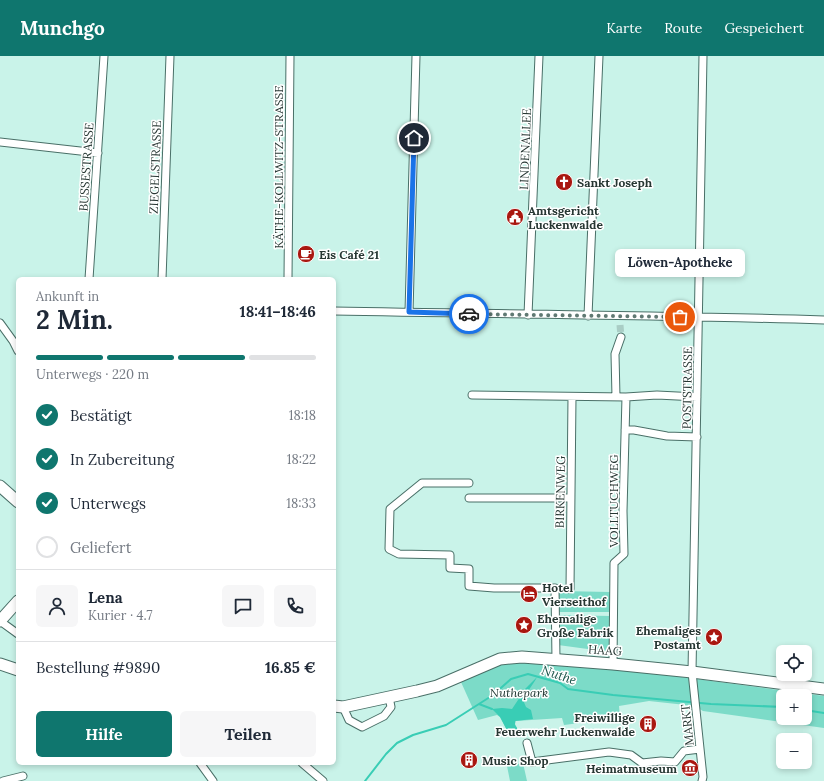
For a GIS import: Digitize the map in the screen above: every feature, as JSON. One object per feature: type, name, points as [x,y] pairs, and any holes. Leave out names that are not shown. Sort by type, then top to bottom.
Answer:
[{"type":"main road","points":[[0,486],[16,500]]},
{"type":"main road","points":[[0,621],[16,603]]},
{"type":"main road","name":"HAAG","points":[[338,706],[389,697],[437,686],[500,658],[522,657],[692,672],[824,689]]},
{"type":"main road","points":[[0,664],[16,669]]},
{"type":"street","name":"BUSSESTRASSE","points":[[89,277],[104,56]]},
{"type":"street","name":"ZIEGELSTRASSE","points":[[162,277],[170,56]]},
{"type":"street","name":"KÄTHE-KOLLWITZ-STRASSE","points":[[288,277],[290,56]]},
{"type":"street","points":[[409,312],[416,56]]},
{"type":"street","name":"LINDENALLEE","points":[[528,315],[539,56]]},
{"type":"street","points":[[588,316],[599,56]]},
{"type":"street","name":"POSTSTRASSE","points":[[692,672],[703,56]]},
{"type":"street","points":[[0,142],[98,153]]},
{"type":"street","points":[[336,311],[824,320]]},
{"type":"street","points":[[620,316],[620,325]]},
{"type":"street","points":[[0,323],[16,340]]},
{"type":"street","points":[[616,397],[615,354],[621,337]]},
{"type":"street","points":[[472,395],[626,397],[657,395],[697,397]]},
{"type":"street","name":"BIRKENWEG","points":[[570,589],[572,397]]},
{"type":"street","name":"VOLLTUCHWEG","points":[[613,664],[614,563],[624,554],[623,511],[626,397]]},
{"type":"street","points":[[625,430],[634,430],[667,436],[697,437]]},
{"type":"street","points":[[469,483],[422,483],[390,509],[388,530],[389,548],[399,554],[450,555],[450,568],[469,569],[469,586],[494,588],[555,588],[556,660]]},
{"type":"street","points":[[469,498],[572,498]]},
{"type":"street","points":[[0,621],[16,633]]},
{"type":"street","name":"MARKT","points":[[692,672],[700,749],[705,780]]},
{"type":"street","points":[[338,706],[349,720],[362,727],[384,716],[391,707],[389,697]]},
{"type":"street","points":[[527,743],[532,762],[609,752],[631,755],[642,763],[661,761],[675,762],[684,751],[700,749]]},
{"type":"street","points":[[201,765],[213,781]]},
{"type":"street","points":[[304,765],[323,781]]},
{"type":"street","points":[[3,781],[23,776]]},
{"type":"green space","points":[[559,591],[610,592],[610,612],[559,612]]},
{"type":"green space","points":[[559,615],[610,616],[610,652],[558,645]]},
{"type":"green space","name":"Nuthepark","points":[[528,662],[614,668],[776,690],[776,721],[703,711],[695,706],[649,701],[619,706],[620,718],[564,725],[562,718],[516,721],[515,724],[517,728],[517,735],[510,736],[500,717],[497,715],[478,720],[461,682],[503,663]]},
{"type":"green space","name":"Nuthepark","points":[[812,694],[824,696],[824,728],[803,725],[812,725]]},
{"type":"green space","points":[[523,763],[527,781],[510,781],[507,766]]},
{"type":"shaded area","points":[[537,677],[523,700],[526,707],[531,710],[533,719],[515,721],[517,735],[510,736],[500,717],[492,709],[512,709],[523,691]]},
{"type":"waterway","name":"Nuthe","points":[[365,781],[386,754],[397,743],[413,735],[446,725],[493,695],[511,679],[528,674],[560,683],[568,689],[613,695],[711,704],[776,707]]},
{"type":"waterway","points":[[479,704],[492,709]]},
{"type":"waterway","name":"Nuthe","points":[[812,711],[824,713]]},
{"type":"tunnel","points":[[620,325],[621,337]]},
{"type":"way so far","points":[[469,314],[680,317]]},
{"type":"place","name":"Sankt Joseph","points":[[564,182]]},
{"type":"place","name":"Amtsgericht Luckenwalde","points":[[515,217]]},
{"type":"place","name":"Eis Café 21","points":[[306,254]]},
{"type":"place","name":"Löwen-Apotheke","points":[[680,317]]},
{"type":"place","name":"Hotel Vierseithof","points":[[529,594]]},
{"type":"place","name":"Ehemalige Große Fabrik","points":[[524,625]]},
{"type":"place","name":"Ehemaliges Postamt","points":[[714,637]]},
{"type":"place","name":"Freiwillige Feuerwehr Luckenwalde","points":[[648,724]]},
{"type":"place","name":"Music Shop","points":[[469,760]]},
{"type":"place","name":"Heimatmuseum","points":[[690,768]]},
{"type":"route","points":[[414,138],[409,312],[469,314]]}]
